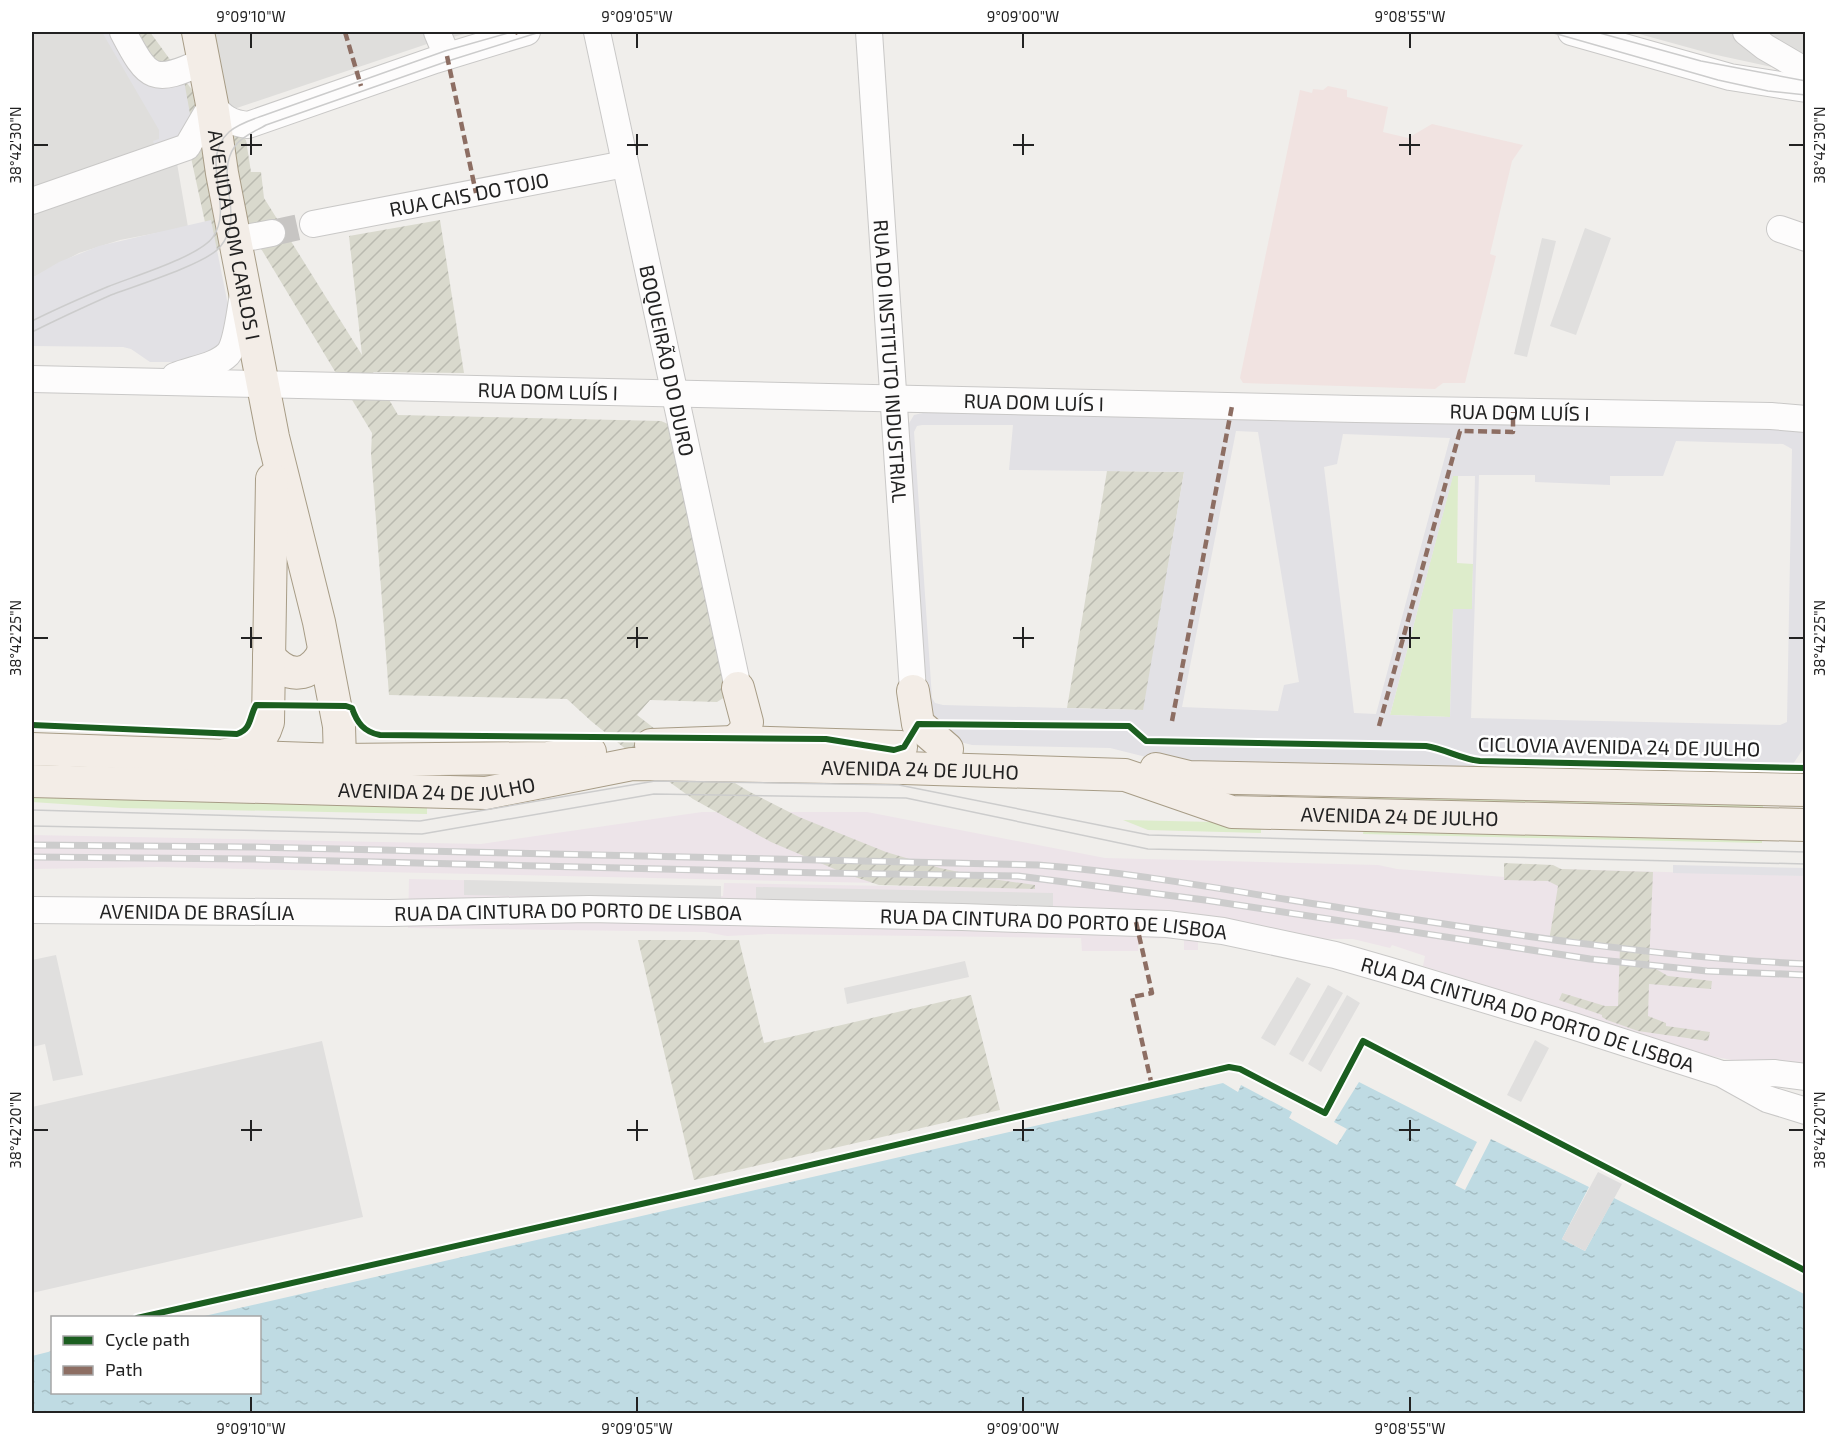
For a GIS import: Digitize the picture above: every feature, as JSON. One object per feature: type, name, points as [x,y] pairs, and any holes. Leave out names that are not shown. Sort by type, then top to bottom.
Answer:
[{"type":"main road","name":"AVENIDA DOM CARLOS I","points":[[201,46],[222,173],[262,385],[319,622],[341,735],[340,760]]},
{"type":"main road","name":"AVENIDA DOM CARLOS I","points":[[201,756],[237,754],[249,750],[262,737],[269,715],[273,437]]},
{"type":"main road","points":[[269,656],[278,667],[287,672],[297,673],[314,667],[320,661],[324,651]]},
{"type":"main road","points":[[734,742],[745,732],[747,722],[738,688]]},
{"type":"main road","points":[[913,691],[918,724],[947,749]]},
{"type":"main road","name":"AVENIDA 24 DE JULHO","points":[[32,749],[340,760],[548,758],[630,746],[734,742],[947,749],[1111,759],[1189,777],[1806,789]]},
{"type":"main road","points":[[303,788],[326,779],[335,772],[340,760]]},
{"type":"main road","name":"AVENIDA 24 DE JULHO","points":[[32,781],[486,793],[632,764],[903,768],[1125,775],[1232,812],[1806,825]]},
{"type":"street","points":[[123,32],[140,64],[155,75],[175,74],[201,46]]},
{"type":"street","points":[[437,32],[447,56]]},
{"type":"street","points":[[32,201],[187,147],[212,104],[220,116],[233,123],[248,125],[447,56],[527,32]]},
{"type":"street","name":"BOQUEIRÃO DO DURO","points":[[597,32],[738,688]]},
{"type":"street","name":"RUA DO INSTITUTO INDUSTRIAL","points":[[869,32],[913,691]]},
{"type":"street","points":[[1571,32],[1730,77],[1803,83]]},
{"type":"street","points":[[1746,32],[1803,83]]},
{"type":"street","name":"RUA CAIS DO TOJO","points":[[313,224],[625,164]]},
{"type":"street","points":[[1780,229],[1806,238]]},
{"type":"street","points":[[235,240],[272,232]]},
{"type":"street","points":[[161,382],[226,355],[232,347],[244,291]]},
{"type":"street","name":"RUA DOM LUÍS I","points":[[32,379],[1367,410],[1771,416],[1806,420]]},
{"type":"street","name":"RUA DA CINTURA DO PORTO DE LISBOA","points":[[364,913],[589,909],[973,917],[1167,924],[1222,931],[1335,955],[1574,1026],[1722,1074],[1767,1099],[1806,1111]]},
{"type":"street","name":"AVENIDA DE BRASÍLIA","points":[[32,910],[364,913]]},
{"type":"street","name":"RUA DA CINTURA DO PORTO DE LISBOA","points":[[1722,1074],[1774,1073],[1806,1077]]},
{"type":"shaded area","points":[[32,32],[107,32],[173,140],[188,227],[120,240],[79,253],[32,278]]},
{"type":"shaded area","points":[[102,32],[114,32],[135,68],[183,75],[192,125],[191,132],[155,147],[153,141],[159,139],[159,130]]},
{"type":"shaded area","points":[[113,32],[150,32],[211,116],[214,113],[246,140],[251,172],[261,172],[264,198],[362,355],[349,236],[440,220],[464,373],[373,372],[398,415],[661,421],[668,424],[725,697],[717,702],[650,700],[637,715],[686,753],[748,791],[799,817],[886,852],[940,868],[1035,885],[1035,889],[879,885],[846,874],[771,842],[693,799],[643,763],[567,699],[389,695],[371,453],[372,433],[257,242],[211,250],[190,153]]},
{"type":"shaded area","points":[[211,32],[472,32],[430,43],[225,112]]},
{"type":"shaded area","points":[[1632,32],[1805,32],[1805,73],[1712,54]]},
{"type":"shaded area","points":[[1328,86],[1347,90],[1347,97],[1388,107],[1383,132],[1408,138],[1432,124],[1523,145],[1512,161],[1490,254],[1496,256],[1465,383],[1443,383],[1435,389],[1243,383],[1240,378],[1300,90],[1312,93],[1313,89],[1323,90]]},
{"type":"shaded area","points":[[211,220],[231,320],[222,346],[185,362],[150,362],[131,349],[123,347],[32,346],[32,278],[59,262],[99,246]]},
{"type":"shaded area","points":[[1585,228],[1611,238],[1576,335],[1550,326]]},
{"type":"shaded area","points":[[1542,238],[1556,241],[1527,357],[1514,354]]},
{"type":"shaded area","points":[[927,412],[1800,428],[1806,432],[1806,733],[1803,749],[1789,770],[1772,774],[1162,761],[1110,748],[972,745],[960,742],[934,725],[925,696],[908,425],[914,415]],"holes":[[[1013,425],[1009,470],[1184,472],[1143,710],[935,703],[932,698],[914,432],[917,426]],[[1236,431],[1258,432],[1299,682],[1284,685],[1278,711],[1182,707]],[[1343,434],[1450,438],[1376,714],[1354,713],[1324,467],[1337,464]],[[1676,441],[1783,444],[1792,449],[1787,722],[1780,725],[1471,718],[1479,475],[1535,475],[1535,482],[1610,485],[1610,476],[1663,476]],[[1453,476],[1475,476],[1472,609],[1453,609],[1450,717],[1390,715]]]},
{"type":"shaded area","points":[[1107,471],[1184,472],[1144,710],[1067,708]]},
{"type":"shaded area","points":[[702,812],[867,812],[1105,858],[1378,865],[1397,869],[1505,877],[1561,869],[1805,876],[1805,1068],[1711,1056],[1423,966],[1425,956],[1392,945],[1390,948],[1353,939],[1198,938],[1198,950],[1184,950],[1184,939],[1139,938],[1138,951],[1082,951],[1081,938],[768,934],[727,936],[705,932],[408,928],[409,879],[502,881],[502,891],[723,896],[724,883],[1004,888],[971,885],[157,867],[32,869],[32,835],[481,844]]},
{"type":"shaded area","points":[[1504,863],[1553,865],[1561,869],[1653,872],[1649,965],[1668,976],[1712,981],[1711,989],[1649,984],[1648,1016],[1666,1023],[1666,1026],[1710,1032],[1708,1041],[1638,1031],[1559,1000],[1562,993],[1605,1006],[1618,1006],[1620,945],[1549,941],[1558,886],[1548,881],[1504,880]]},
{"type":"shaded area","points":[[1673,865],[1805,868],[1805,876],[1673,873]]},
{"type":"shaded area","points":[[464,880],[721,886],[721,900],[464,895]]},
{"type":"shaded area","points":[[756,887],[1053,893],[1053,907],[756,901]]},
{"type":"shaded area","points":[[638,940],[739,940],[764,1043],[971,995],[1000,1110],[694,1180]]},
{"type":"shaded area","points":[[56,955],[83,1075],[53,1081],[45,1044],[32,1047],[32,960]]},
{"type":"shaded area","points":[[965,961],[969,977],[847,1004],[844,988]]},
{"type":"shaded area","points":[[1297,977],[1311,984],[1275,1046],[1261,1038]]},
{"type":"shaded area","points":[[1328,985],[1343,993],[1303,1062],[1289,1054]]},
{"type":"shaded area","points":[[1347,995],[1360,1003],[1321,1072],[1308,1064]]},
{"type":"shaded area","points":[[1535,1040],[1549,1048],[1521,1102],[1507,1095]]},
{"type":"shaded area","points":[[322,1041],[363,1217],[32,1293],[32,1107]]},
{"type":"green space","points":[[1453,475],[1458,475],[1457,563],[1473,564],[1472,609],[1453,609],[1450,717],[1390,715]]},
{"type":"green space","points":[[1370,792],[1763,800],[1763,814],[1367,806]]},
{"type":"green space","points":[[32,793],[427,805],[427,814],[122,808],[32,802]]},
{"type":"green space","points":[[1123,820],[1261,823],[1261,833],[1148,830]]},
{"type":"green space","points":[[1364,827],[1762,835],[1762,843],[1363,834]]},
{"type":"water","points":[[1359,1082],[1477,1142],[1455,1185],[1465,1190],[1491,1139],[1589,1187],[1562,1239],[1585,1251],[1614,1198],[1806,1295],[1805,1414],[32,1414],[32,1356],[51,1351],[51,1394],[261,1394],[261,1316],[204,1316],[1223,1083],[1238,1092],[1241,1085],[1292,1112],[1289,1118],[1337,1145],[1347,1129],[1334,1122]]},
{"type":"pier","points":[[1598,1172],[1622,1184],[1585,1251],[1562,1239]]},
{"type":"tunnel","points":[[272,233],[313,224]]},
{"type":"tram line","points":[[32,321],[107,287],[180,259],[194,252],[213,237],[219,224],[220,211],[217,156],[220,143],[236,127],[445,51],[512,32]]},
{"type":"tram line","points":[[32,332],[111,295],[186,267],[212,254],[220,247],[231,222],[227,170],[229,158],[238,142],[249,134],[266,125],[448,61],[540,32]]},
{"type":"tram line","points":[[1550,32],[1718,80],[1768,91],[1806,95]]},
{"type":"tram line","points":[[1596,32],[1701,61],[1806,81]]},
{"type":"tram line","points":[[32,810],[420,821],[655,781],[899,785],[1149,835],[1806,852]]},
{"type":"tram line","points":[[32,826],[422,834],[654,794],[906,798],[1148,849],[1806,864]]},
{"type":"railway","points":[[32,845],[251,847],[1038,865],[1171,881],[1553,940],[1679,955],[1806,964]]},
{"type":"railway","points":[[32,857],[251,859],[1018,876],[1205,900],[1590,959],[1707,971],[1806,975]]},
{"type":"marked path","points":[[345,32],[361,86]]},
{"type":"marked path","points":[[447,56],[476,193]]},
{"type":"marked path","points":[[1172,721],[1232,406]]},
{"type":"marked path","points":[[1379,726],[1460,431],[1513,432],[1513,412]]},
{"type":"marked path","points":[[1136,922],[1152,993],[1132,997],[1152,1086]]},
{"type":"cycle path","name":"CICLOVIA AVENIDA 24 DE JULHO","points":[[32,725],[237,734],[248,726],[256,705],[346,706],[352,708],[356,718],[365,729],[380,735],[826,739],[894,750],[904,747],[918,724],[1129,726],[1146,741],[1426,746],[1480,761],[1806,768]]},
{"type":"cycle path","points":[[146,1316],[699,1191],[1229,1067],[1240,1069],[1325,1113],[1363,1041],[1806,1271]]}]
